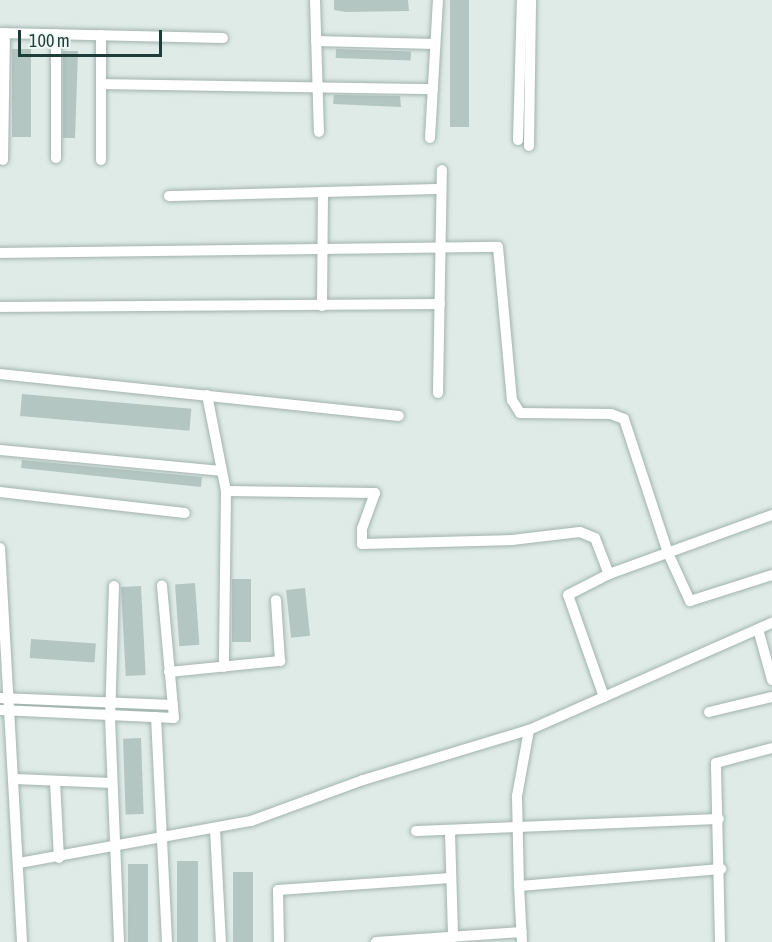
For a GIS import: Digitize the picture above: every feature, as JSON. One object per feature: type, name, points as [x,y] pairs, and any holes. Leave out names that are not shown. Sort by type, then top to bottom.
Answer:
[{"type":"street","points":[[315,0],[319,132]]},
{"type":"street","points":[[430,138],[438,0]]},
{"type":"street","points":[[518,141],[522,0]]},
{"type":"street","points":[[529,146],[531,0]]},
{"type":"street","points":[[3,160],[3,33],[223,38]]},
{"type":"street","points":[[56,34],[56,158]]},
{"type":"street","points":[[101,35],[101,160]]},
{"type":"street","points":[[316,41],[435,44]]},
{"type":"street","points":[[101,84],[433,89]]},
{"type":"street","points":[[438,393],[442,171]]},
{"type":"street","points":[[169,196],[441,189]]},
{"type":"street","points":[[322,306],[323,192]]},
{"type":"street","points":[[0,253],[322,252],[498,248],[512,400],[525,414],[611,414],[624,419],[668,553],[693,603],[772,575]]},
{"type":"street","points":[[0,307],[440,304]]},
{"type":"street","points":[[0,374],[399,416]]},
{"type":"street","points":[[207,395],[220,471],[226,491],[224,667]]},
{"type":"street","points":[[0,450],[220,471]]},
{"type":"street","points":[[226,491],[375,493],[362,528],[362,544],[512,540],[580,532],[595,538],[609,574]]},
{"type":"street","points":[[0,492],[185,513]]},
{"type":"street","points":[[604,697],[568,595],[609,574],[772,515]]},
{"type":"street","points":[[0,548],[3,711],[15,779],[22,942]]},
{"type":"street","points":[[114,586],[110,717],[119,942]]},
{"type":"street","points":[[3,711],[174,718],[162,586]]},
{"type":"street","points":[[169,672],[280,661],[276,600]]},
{"type":"street","points":[[19,863],[117,848],[214,829],[529,730],[772,622]]},
{"type":"street","points":[[758,629],[772,680]]},
{"type":"street","points":[[709,712],[772,697]]},
{"type":"street","points":[[3,698],[173,705]]},
{"type":"street","points":[[156,717],[160,839],[167,942]]},
{"type":"street","points":[[376,942],[453,937],[522,937],[519,886],[520,828],[517,796],[529,730]]},
{"type":"street","points":[[720,942],[721,869],[716,763],[772,748]]},
{"type":"street","points":[[15,779],[112,783]]},
{"type":"street","points":[[56,782],[58,858]]},
{"type":"street","points":[[416,831],[450,832],[719,819]]},
{"type":"street","points":[[214,829],[221,942]]},
{"type":"street","points":[[450,832],[453,937]]},
{"type":"street","points":[[519,886],[721,869]]},
{"type":"street","points":[[279,942],[278,890],[451,878]]},
{"type":"building","points":[[334,0],[408,0],[409,11],[346,12],[334,10]]},
{"type":"building","points":[[450,0],[469,0],[469,127],[450,127]]},
{"type":"building","points":[[12,49],[31,49],[31,137],[12,137]]},
{"type":"building","points":[[336,49],[411,52],[411,61],[336,58]]},
{"type":"building","points":[[63,51],[78,51],[75,138],[63,138]]},
{"type":"building","points":[[334,95],[400,96],[401,107],[333,104]]},
{"type":"building","points":[[22,394],[191,409],[189,431],[20,416]]},
{"type":"building","points":[[22,460],[202,477],[201,487],[21,468]]},
{"type":"building","points":[[232,579],[251,579],[251,642],[232,642]]},
{"type":"building","points":[[195,583],[199,645],[179,646],[175,584]]},
{"type":"building","points":[[141,586],[146,675],[126,676],[121,587]]},
{"type":"building","points":[[305,588],[310,636],[291,638],[286,590]]},
{"type":"building","points":[[31,639],[96,644],[95,662],[30,658]]},
{"type":"building","points":[[141,738],[144,814],[126,815],[123,739]]},
{"type":"building","points":[[177,861],[198,861],[198,942],[177,942]]},
{"type":"building","points":[[128,864],[148,864],[148,942],[128,942]]},
{"type":"building","points":[[233,872],[253,872],[253,942],[233,942]]}]
